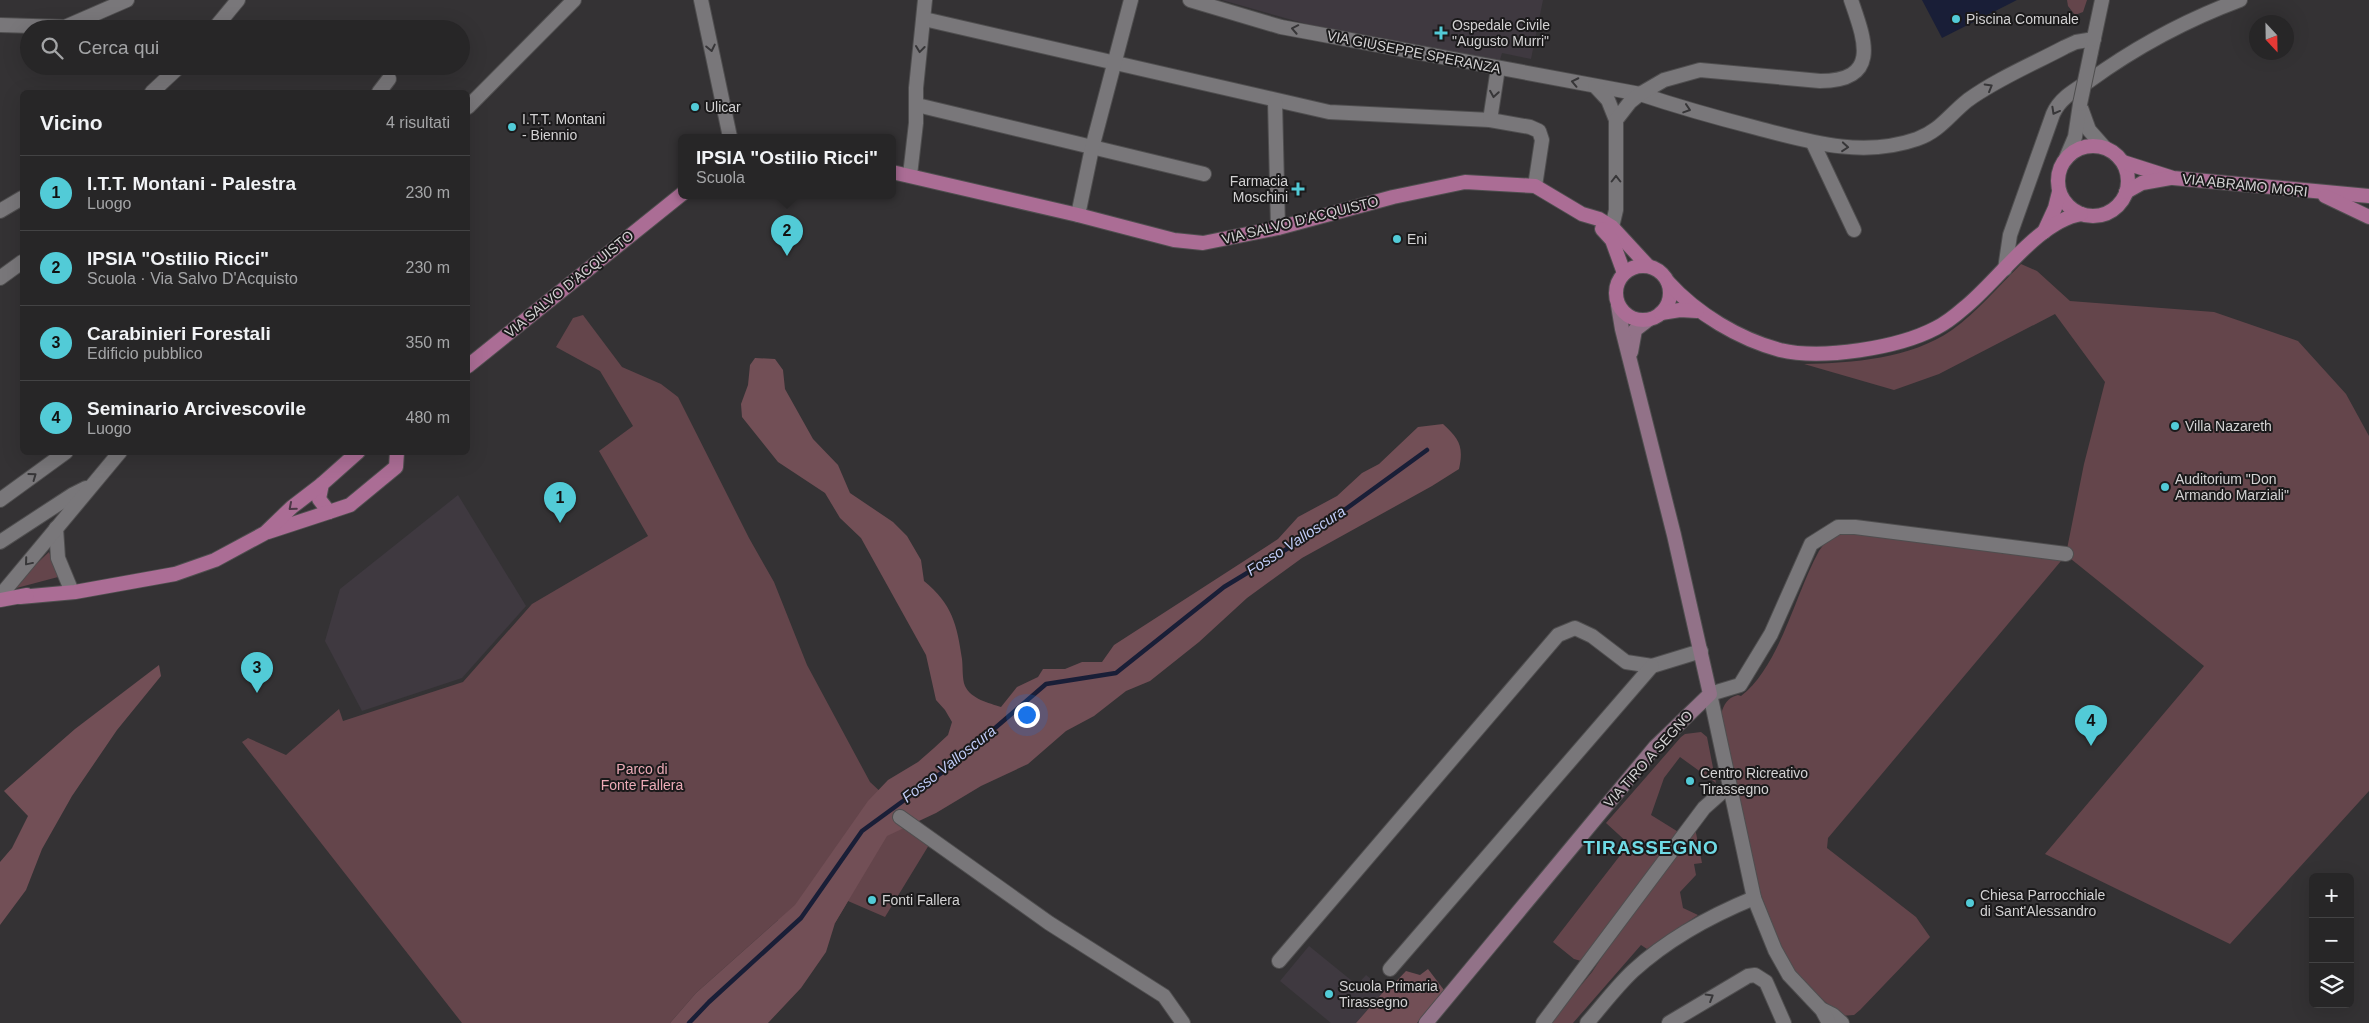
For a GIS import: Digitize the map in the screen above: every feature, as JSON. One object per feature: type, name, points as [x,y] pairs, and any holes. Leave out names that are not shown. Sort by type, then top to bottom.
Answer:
[{"type":"main road","points":[[1587,215],[1599,219],[1612,227],[1648,266],[1660,272],[1697,311],[1745,336],[1781,350],[1822,353],[1860,350],[1895,342],[1936,328],[1965,308],[2044,232],[2063,220],[2081,214],[2097,216],[2105,214],[2122,201],[2128,182],[2123,162],[2104,147],[2083,147],[2066,158],[2058,174],[2059,192],[2044,232]]},
{"type":"main road","name":"VIA ABRAMO MORI","points":[[2123,162],[2173,178],[2369,196]]},
{"type":"main road","name":"VIA SALVO D'ACQUISTO","points":[[896,173],[1078,215],[1174,240],[1203,243],[1278,228],[1392,197],[1466,182],[1535,186],[1587,215]]},
{"type":"main road","name":"VIA ABRAMO MORI","points":[[2126,192],[2142,183],[2173,178]]},
{"type":"main road","points":[[2059,192],[2068,205],[2081,214]]},
{"type":"main road","name":"VIA ABRAMO MORI","points":[[2317,192],[2369,216]]},
{"type":"main road","name":"VIA SALVO D'ACQUISTO","points":[[470,364],[676,198]]},
{"type":"main road","points":[[1587,215],[1612,240],[1624,273]]},
{"type":"main road","points":[[1648,266],[1635,266],[1624,273],[1618,281],[1616,290],[1618,304],[1710,694]]},
{"type":"main road","points":[[1662,313],[1670,299],[1668,282]]},
{"type":"main road","points":[[1618,304],[1628,316],[1638,320],[1648,320]]},
{"type":"main road","points":[[1630,358],[1635,330],[1648,320],[1662,313],[1680,310],[1697,311]]},
{"type":"main road","points":[[265,533],[292,507],[355,455]]},
{"type":"main road","points":[[0,598],[57,595],[175,574],[215,560],[265,533],[350,505],[396,460]]},
{"type":"main road","points":[[322,484],[319,500],[329,512]]},
{"type":"main road","points":[[20,596],[70,587],[125,582]]},
{"type":"main road","name":"VIA TIRO A SEGNO","points":[[1426,1023],[1655,748],[1710,694]]},
{"type":"street","points":[[81,20],[127,0]]},
{"type":"street","points":[[221,20],[238,0]]},
{"type":"street","points":[[470,105],[574,0]]},
{"type":"street","points":[[701,0],[729,134]]},
{"type":"street","points":[[910,175],[925,0]]},
{"type":"street","points":[[1078,215],[1092,148],[1131,0]]},
{"type":"street","name":"VIA GIUSEPPE SPERANZA","points":[[1190,0],[1281,27],[1640,94],[1698,113],[1813,143],[1846,148],[1882,147],[1918,139],[1945,124],[1967,101],[1986,89],[2076,42],[2092,46]]},
{"type":"street","points":[[1616,120],[1630,102],[1640,94],[1664,80],[1700,70],[1820,81],[1835,81],[1848,76],[1858,67],[1866,48],[1851,0]]},
{"type":"street","points":[[2066,158],[2075,137],[2102,0]]},
{"type":"street","points":[[2005,269],[2010,235],[2056,108],[2067,96],[2167,31],[2240,0]]},
{"type":"street","points":[[924,19],[1329,112],[1490,120],[1530,127],[1539,131],[1542,140],[1535,186]]},
{"type":"street","points":[[0,26],[20,26]]},
{"type":"street","points":[[1490,120],[1498,68]]},
{"type":"street","points":[[154,90],[170,75]]},
{"type":"street","points":[[380,90],[389,78]]},
{"type":"street","points":[[1594,86],[1608,100],[1616,120],[1616,210],[1612,227]]},
{"type":"street","points":[[1275,101],[1278,228]]},
{"type":"street","points":[[2080,104],[2089,130],[2104,147]]},
{"type":"street","points":[[917,105],[1204,174]]},
{"type":"street","points":[[1813,143],[1854,230]]},
{"type":"street","points":[[0,211],[20,202]]},
{"type":"street","points":[[0,278],[20,263]]},
{"type":"street","points":[[0,500],[62,455]]},
{"type":"street","points":[[0,598],[117,455]]},
{"type":"street","points":[[0,542],[72,495],[91,486]]},
{"type":"street","points":[[1829,1023],[1822,1010],[1788,975],[1775,950],[1754,898],[1710,694],[1740,685],[1771,634],[1811,544],[1838,527],[1855,527],[2066,554]]},
{"type":"street","points":[[56,528],[58,558],[70,587]]},
{"type":"street","points":[[1278,961],[1558,635],[1574,628],[1592,636],[1626,662],[1652,666],[1701,651]]},
{"type":"street","points":[[1390,969],[1652,666]]},
{"type":"street","points":[[1543,1023],[1704,808],[1722,792],[1730,789]]},
{"type":"street","points":[[900,817],[1049,923],[1164,996],[1183,1023]]},
{"type":"street","points":[[1587,1023],[1634,971],[1682,933],[1719,912],[1754,898]]},
{"type":"street","points":[[1669,1023],[1752,975],[1758,975],[1766,982],[1784,1023]]},
{"type":"street","points":[[1822,1010],[1833,1015],[1842,1023]]},
{"type":"shaded area","name":"Ospedale Civile \"Augusto Murri\"","points":[[1222,0],[1543,0],[1531,59],[1502,53],[1499,63],[1324,29]]},
{"type":"shaded area","points":[[755,358],[775,359],[783,370],[785,389],[813,439],[838,465],[850,493],[893,522],[907,536],[921,560],[924,581],[941,598],[952,616],[960,647],[965,686],[976,697],[1001,707],[1017,687],[1038,677],[1043,669],[1065,669],[1082,662],[1102,662],[1114,645],[1278,539],[1298,517],[1337,496],[1362,473],[1379,464],[1418,427],[1443,424],[1453,434],[1459,443],[1461,454],[1459,469],[1302,558],[1247,598],[1199,642],[1150,681],[1126,691],[1094,716],[1066,731],[1028,764],[981,786],[936,813],[887,836],[835,923],[826,952],[801,988],[768,1023],[670,1023],[696,993],[795,905],[868,801],[888,780],[918,762],[948,735],[952,722],[936,700],[926,655],[861,538],[840,518],[825,493],[778,462],[742,417],[741,404],[748,385],[750,365]]},
{"type":"shaded area","points":[[458,495],[526,606],[462,678],[362,711],[325,641],[340,589]]},
{"type":"shaded area","points":[[159,665],[161,676],[117,730],[72,796],[42,849],[26,890],[0,925],[0,862],[12,848],[28,816],[4,791],[75,729]]},
{"type":"shaded area","points":[[1309,946],[1357,985],[1366,975],[1385,990],[1356,1023],[1331,1023],[1280,981]]},
{"type":"shaded area","points":[[1428,969],[1444,990],[1417,1023],[1356,1023],[1385,990],[1387,991],[1406,971],[1420,975]]},
{"type":"green space","points":[[2067,0],[2087,0],[2083,12],[2075,15],[2068,6]]},
{"type":"green space","points":[[2021,264],[2037,271],[2070,301],[2214,312],[2298,341],[2346,394],[2369,436],[2369,791],[2230,944],[2045,854],[2204,666],[2066,555],[1828,838],[1827,848],[1916,917],[1930,937],[1860,1010],[1854,1015],[1840,1016],[1795,973],[1781,947],[1761,895],[1721,714],[1723,707],[1731,698],[1738,695],[1741,696],[1755,683],[1766,667],[1786,628],[1810,568],[1823,545],[1838,527],[2066,554],[2084,464],[2105,382],[2055,314],[1939,374],[1894,390],[1804,364],[1881,358],[1936,340],[1970,315]]},
{"type":"green space","name":"Parco di Fonte Fallera","points":[[583,315],[622,367],[661,384],[678,397],[749,538],[774,582],[807,665],[870,782],[932,840],[885,917],[848,901],[835,923],[778,920],[696,993],[670,1023],[462,1023],[242,742],[248,738],[286,755],[339,709],[343,721],[463,682],[532,604],[648,536],[599,451],[633,426],[600,371],[556,347],[573,318]]},
{"type":"green space","points":[[49,552],[58,577],[9,590]]},
{"type":"green space","points":[[1701,732],[1707,737],[1716,783],[1680,757],[1664,778],[1651,815],[1680,833],[1581,961],[1574,959],[1553,942],[1629,844],[1606,823],[1681,737],[1685,734]]},
{"type":"green space","points":[[1695,828],[1702,863],[1694,864],[1696,875],[1680,892],[1683,908],[1698,915],[1647,949],[1641,945],[1573,1023],[1550,1023],[1592,972],[1643,895]]},
{"type":"water","name":"Piscina Comunale","points":[[1922,0],[2017,0],[1942,38]]},
{"type":"waterway","name":"Fosso Valloscura","points":[[689,1023],[709,1002],[801,918],[862,831],[951,766],[1046,684],[1116,673],[1224,587],[1310,535],[1427,450]]},
{"type":"place","name":"Piscina Comunale","points":[[1956,19]]},
{"type":"place","name":"Ospedale Civile \"Augusto Murri\"","points":[[1441,33]]},
{"type":"place","name":"Ulicar","points":[[695,107]]},
{"type":"place","name":"I.T.T. Montani - Biennio","points":[[512,127]]},
{"type":"place","name":"Farmacia Moschini","points":[[1298,189]]},
{"type":"place","name":"Eni","points":[[1397,239]]},
{"type":"place","name":"IPSIA \"Ostilio Ricci\"","points":[[787,256]]},
{"type":"place","name":"Villa Nazareth","points":[[2175,426]]},
{"type":"place","name":"Auditorium \"Don Armando Marziali\"","points":[[2165,487]]},
{"type":"place","name":"I.T.T. Montani - Palestra","points":[[560,523]]},
{"type":"place","name":"Carabinieri Forestali","points":[[257,693]]},
{"type":"place","name":"Seminario Arcivescovile","points":[[2091,746]]},
{"type":"place","name":"Centro Ricreativo Tirassegno","points":[[1690,781]]},
{"type":"place","name":"Fonti Fallera","points":[[872,900]]},
{"type":"place","name":"Chiesa Parrocchiale di Sant'Alessandro","points":[[1970,903]]},
{"type":"place","name":"Scuola Primaria Tirassegno","points":[[1329,994]]},
{"type":"district","name":"TIRASSEGNO","points":[[1651,847]]}]
